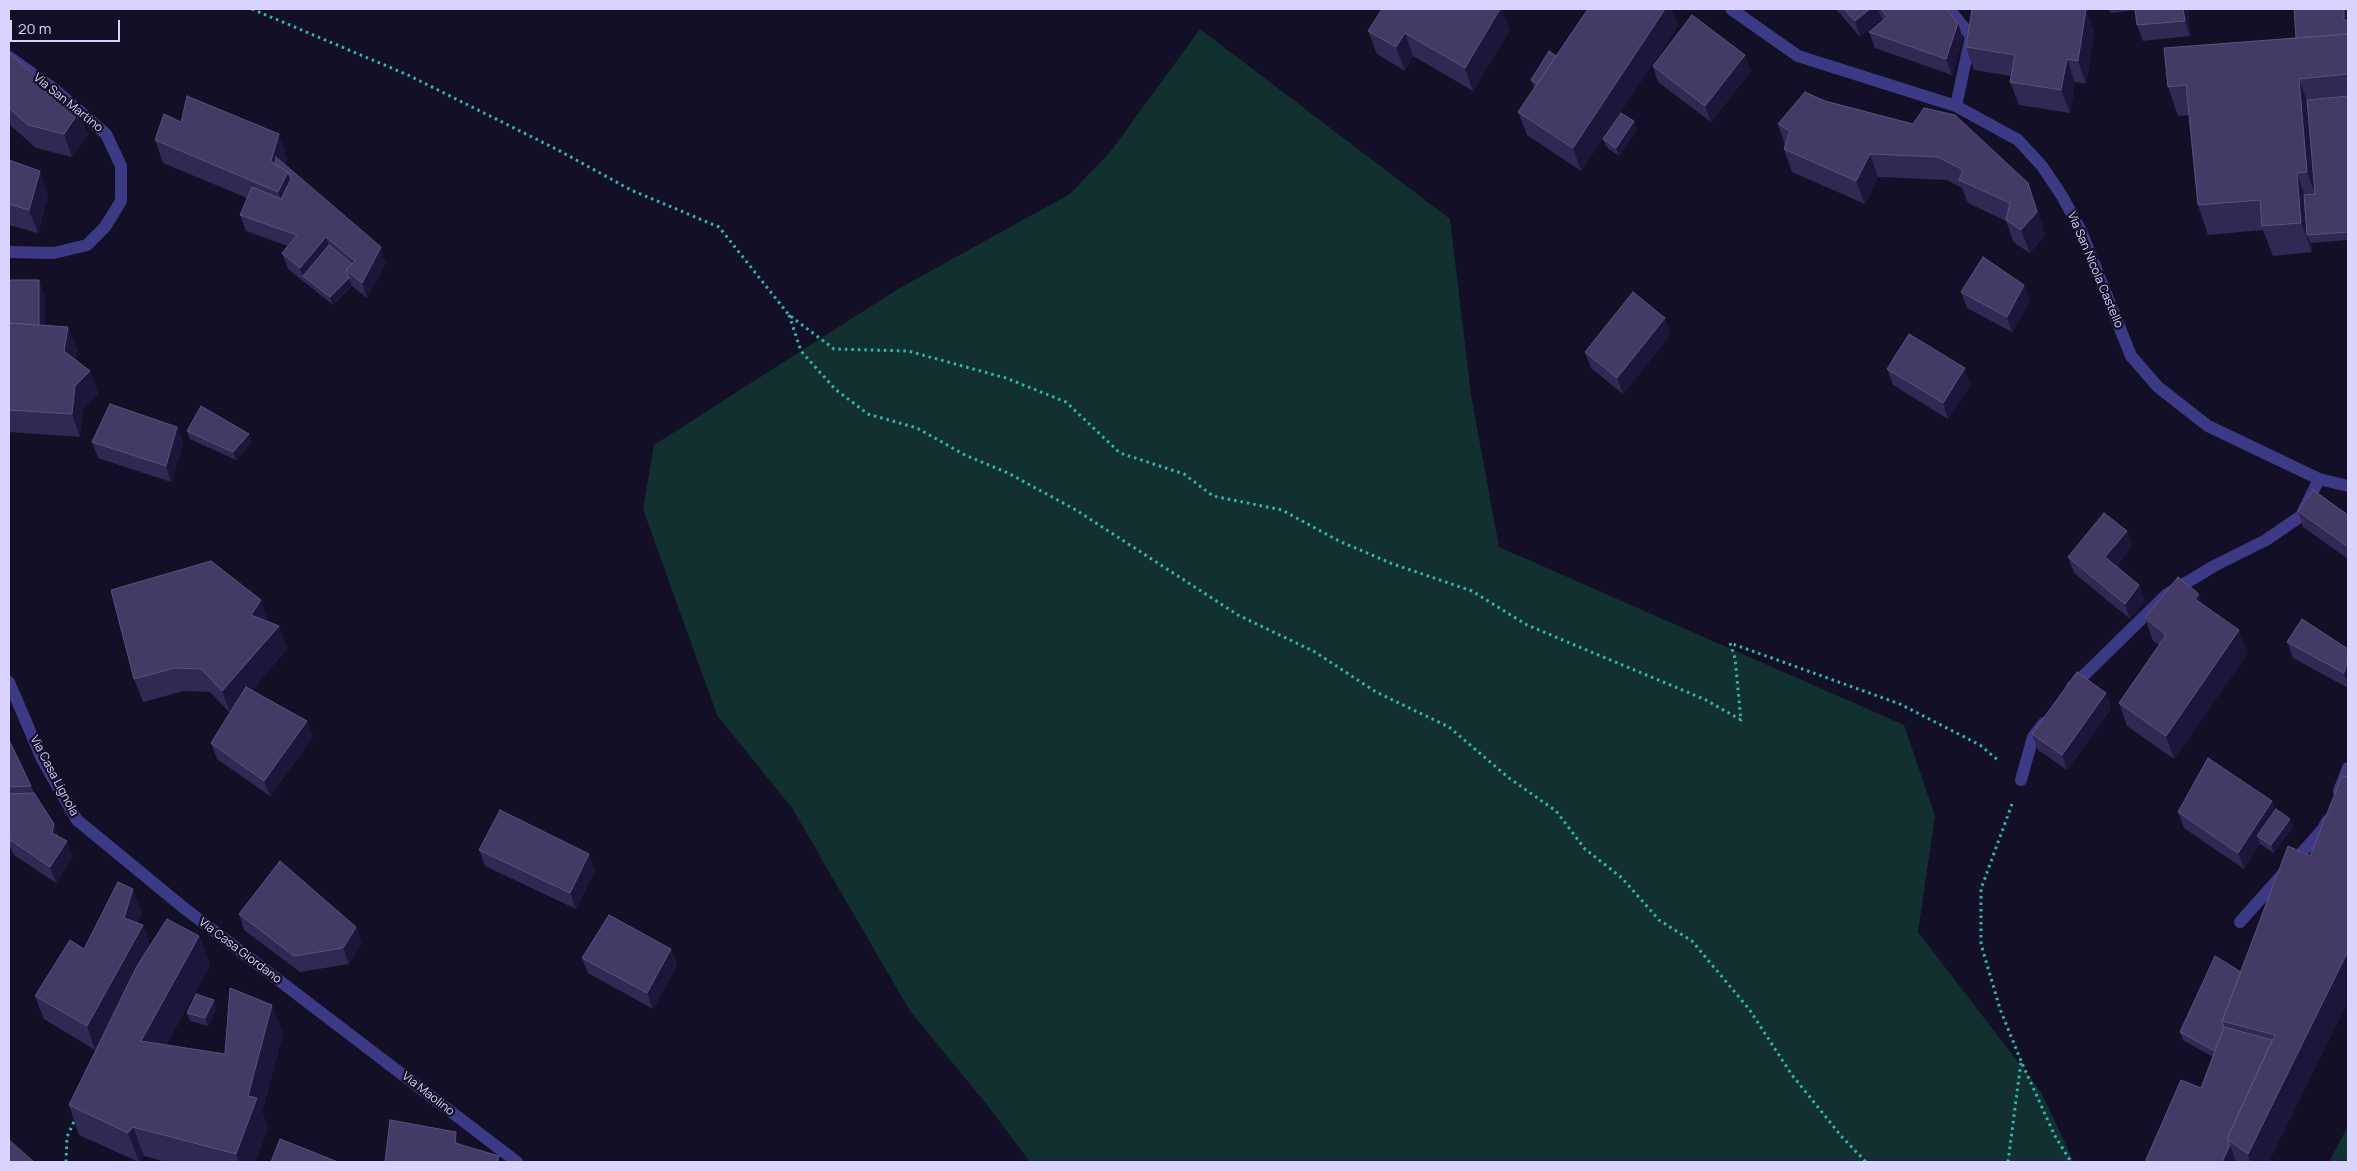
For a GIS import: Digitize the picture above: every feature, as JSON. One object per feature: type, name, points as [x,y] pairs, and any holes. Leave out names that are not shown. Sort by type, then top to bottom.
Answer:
[{"type":"street","name":"Via San Nicola Castello","points":[[1731,9],[1798,56],[1956,106],[2018,140],[2042,166],[2082,231],[2132,356],[2158,387],[2208,426],[2319,479],[2348,486]]},
{"type":"street","points":[[1949,9],[1971,36],[1956,106]]},
{"type":"street","name":"Via San Martino","points":[[9,58],[54,89],[106,134],[121,166],[121,201],[105,227],[87,245],[54,253],[9,252]]},
{"type":"street","points":[[2065,695],[2166,595],[2214,566],[2266,540],[2301,516],[2319,479]]},
{"type":"street","name":"Via Casa Lignola","points":[[9,682],[42,759],[77,820],[143,874]]},
{"type":"street","points":[[2021,780],[2033,736],[2049,716]]},
{"type":"street","points":[[2240,922],[2324,829],[2348,768]]},
{"type":"street","name":"Via Casa Giordano","points":[[143,874],[184,908],[339,1026]]},
{"type":"street","name":"Via Maolino","points":[[339,1026],[517,1162]]},
{"type":"path","points":[[252,9],[408,75],[558,150],[631,190],[719,227],[789,315],[834,349],[908,351],[1006,378],[1066,402],[1120,453],[1184,474],[1213,496],[1282,510],[1339,541],[1393,564],[1472,591],[1527,625],[1706,700],[1741,720],[1735,658],[1730,643],[1900,704],[1980,745],[2021,780],[1981,889],[1981,944],[2000,1009],[2021,1061],[2055,1136],[2071,1162]]},
{"type":"path","points":[[789,315],[801,351],[835,389],[868,414],[917,428],[964,455],[1008,473],[1076,510],[1238,615],[1315,652],[1376,692],[1449,727],[1509,778],[1556,811],[1585,850],[1622,878],[1659,920],[1692,941],[1749,1009],[1792,1075],[1823,1114],[1866,1162]]},
{"type":"path","points":[[2008,1162],[2021,1061]]},
{"type":"path","points":[[66,1162],[67,1136],[79,1110]]},
{"type":"green space","points":[[1200,29],[1450,219],[1471,395],[1499,547],[1904,725],[1935,816],[1918,932],[2041,1092],[2074,1162],[1030,1162],[988,1106],[910,1011],[792,808],[717,715],[643,509],[654,445],[898,289],[1070,194],[1111,151]]},
{"type":"green space","points":[[2348,1126],[2348,1162],[2329,1162],[2340,1141]]},
{"type":"building","points":[[1382,9],[1500,9],[1465,68],[1405,33],[1396,47],[1368,31]]},
{"type":"building","points":[[1588,9],[1665,9],[1573,148],[1518,112]]},
{"type":"building","points":[[1844,9],[1870,9],[1855,21]]},
{"type":"building","points":[[1881,9],[1946,9],[1958,23],[1946,59],[1869,32],[1887,17]]},
{"type":"building","points":[[1972,9],[2086,9],[2078,61],[2067,59],[2061,90],[2010,82],[2015,55],[1966,47]]},
{"type":"building","points":[[2135,9],[2183,9],[2185,21],[2137,25]]},
{"type":"building","points":[[2294,9],[2344,9],[2344,20],[2348,20],[2348,34],[2296,38]]},
{"type":"building","points":[[1692,15],[1745,55],[1705,106],[1653,66]]},
{"type":"building","points":[[2348,34],[2348,74],[2299,79],[2307,172],[2297,173],[2301,223],[2262,226],[2260,200],[2198,205],[2186,85],[2168,87],[2164,48]]},
{"type":"building","points":[[1549,51],[1556,56],[1537,84],[1531,80]]},
{"type":"building","points":[[9,53],[79,112],[64,134],[28,125],[9,108]]},
{"type":"building","points":[[1805,92],[1825,101],[1913,124],[1924,108],[1955,115],[2028,183],[2037,212],[2021,230],[2006,220],[2010,203],[1959,180],[1963,170],[1938,157],[1870,154],[1856,181],[1784,149],[1790,131],[1778,124]]},
{"type":"building","points":[[187,96],[279,134],[271,161],[288,172],[278,192],[155,140],[164,114],[181,122]]},
{"type":"building","points":[[2348,96],[2348,232],[2307,235],[2304,195],[2315,194],[2307,100]]},
{"type":"building","points":[[1621,113],[1634,121],[1616,148],[1603,139]]},
{"type":"building","points":[[276,157],[381,247],[362,283],[346,270],[355,261],[326,237],[300,268],[282,253],[297,235],[240,215],[252,187],[281,199],[291,179],[288,172],[275,164]]},
{"type":"building","points":[[9,160],[40,171],[29,210],[9,204]]},
{"type":"building","points":[[329,245],[352,264],[346,270],[349,278],[330,297],[303,276]]},
{"type":"building","points":[[1983,257],[2024,285],[2007,317],[1961,292]]},
{"type":"building","points":[[9,280],[39,280],[39,325],[9,323]]},
{"type":"building","points":[[1633,292],[1665,318],[1617,378],[1585,352]]},
{"type":"building","points":[[9,323],[68,327],[64,351],[90,371],[75,386],[72,414],[9,410]]},
{"type":"building","points":[[1909,334],[1965,368],[1943,403],[1887,369]]},
{"type":"building","points":[[110,404],[177,427],[166,466],[92,442]]},
{"type":"building","points":[[201,406],[249,434],[233,452],[187,431]]},
{"type":"building","points":[[2313,490],[2348,515],[2348,547],[2298,511]]},
{"type":"building","points":[[2104,513],[2127,531],[2105,557],[2139,585],[2125,604],[2068,557]]},
{"type":"building","points":[[211,561],[261,600],[251,615],[279,626],[222,691],[201,669],[175,668],[134,679],[111,590]]},
{"type":"building","points":[[2178,577],[2199,594],[2195,599],[2239,630],[2166,736],[2119,703],[2166,635],[2145,618]]},
{"type":"building","points":[[2302,619],[2348,649],[2348,659],[2344,673],[2287,642]]},
{"type":"building","points":[[2077,672],[2106,693],[2062,755],[2032,734]]},
{"type":"building","points":[[246,687],[307,721],[264,781],[211,743]]},
{"type":"building","points":[[9,740],[31,786],[9,787]]},
{"type":"building","points":[[2208,758],[2272,801],[2238,853],[2178,812]]},
{"type":"building","points":[[2342,776],[2348,777],[2348,951],[2248,1154],[2227,1139],[2275,1035],[2222,1021],[2288,846],[2310,856]]},
{"type":"building","points":[[34,793],[54,824],[52,833],[67,841],[50,867],[9,839],[9,794]]},
{"type":"building","points":[[2276,809],[2290,819],[2271,845],[2257,836]]},
{"type":"building","points":[[500,810],[589,854],[570,893],[479,850]]},
{"type":"building","points":[[280,861],[356,927],[343,948],[294,956],[239,914]]},
{"type":"building","points":[[118,882],[133,889],[124,918],[143,925],[87,1026],[35,996],[70,940],[84,949]]},
{"type":"building","points":[[609,915],[671,949],[647,993],[582,958]]},
{"type":"building","points":[[167,919],[199,936],[141,1041],[225,1054],[230,988],[272,1005],[248,1096],[257,1098],[236,1154],[133,1127],[128,1133],[69,1105],[137,966]]},
{"type":"building","points":[[2215,956],[2241,972],[2222,1021],[2224,1027],[2215,1051],[2180,1032]]},
{"type":"building","points":[[196,994],[214,1000],[205,1018],[187,1013]]},
{"type":"building","points":[[2224,1027],[2272,1040],[2227,1139],[2230,1145],[2222,1162],[2145,1162],[2181,1080],[2201,1088]]},
{"type":"building","points":[[390,1120],[456,1132],[455,1143],[499,1156],[497,1162],[385,1162]]},
{"type":"building","points":[[280,1139],[338,1162],[271,1162]]},
{"type":"building","points":[[9,1140],[34,1162],[9,1162]]}]
